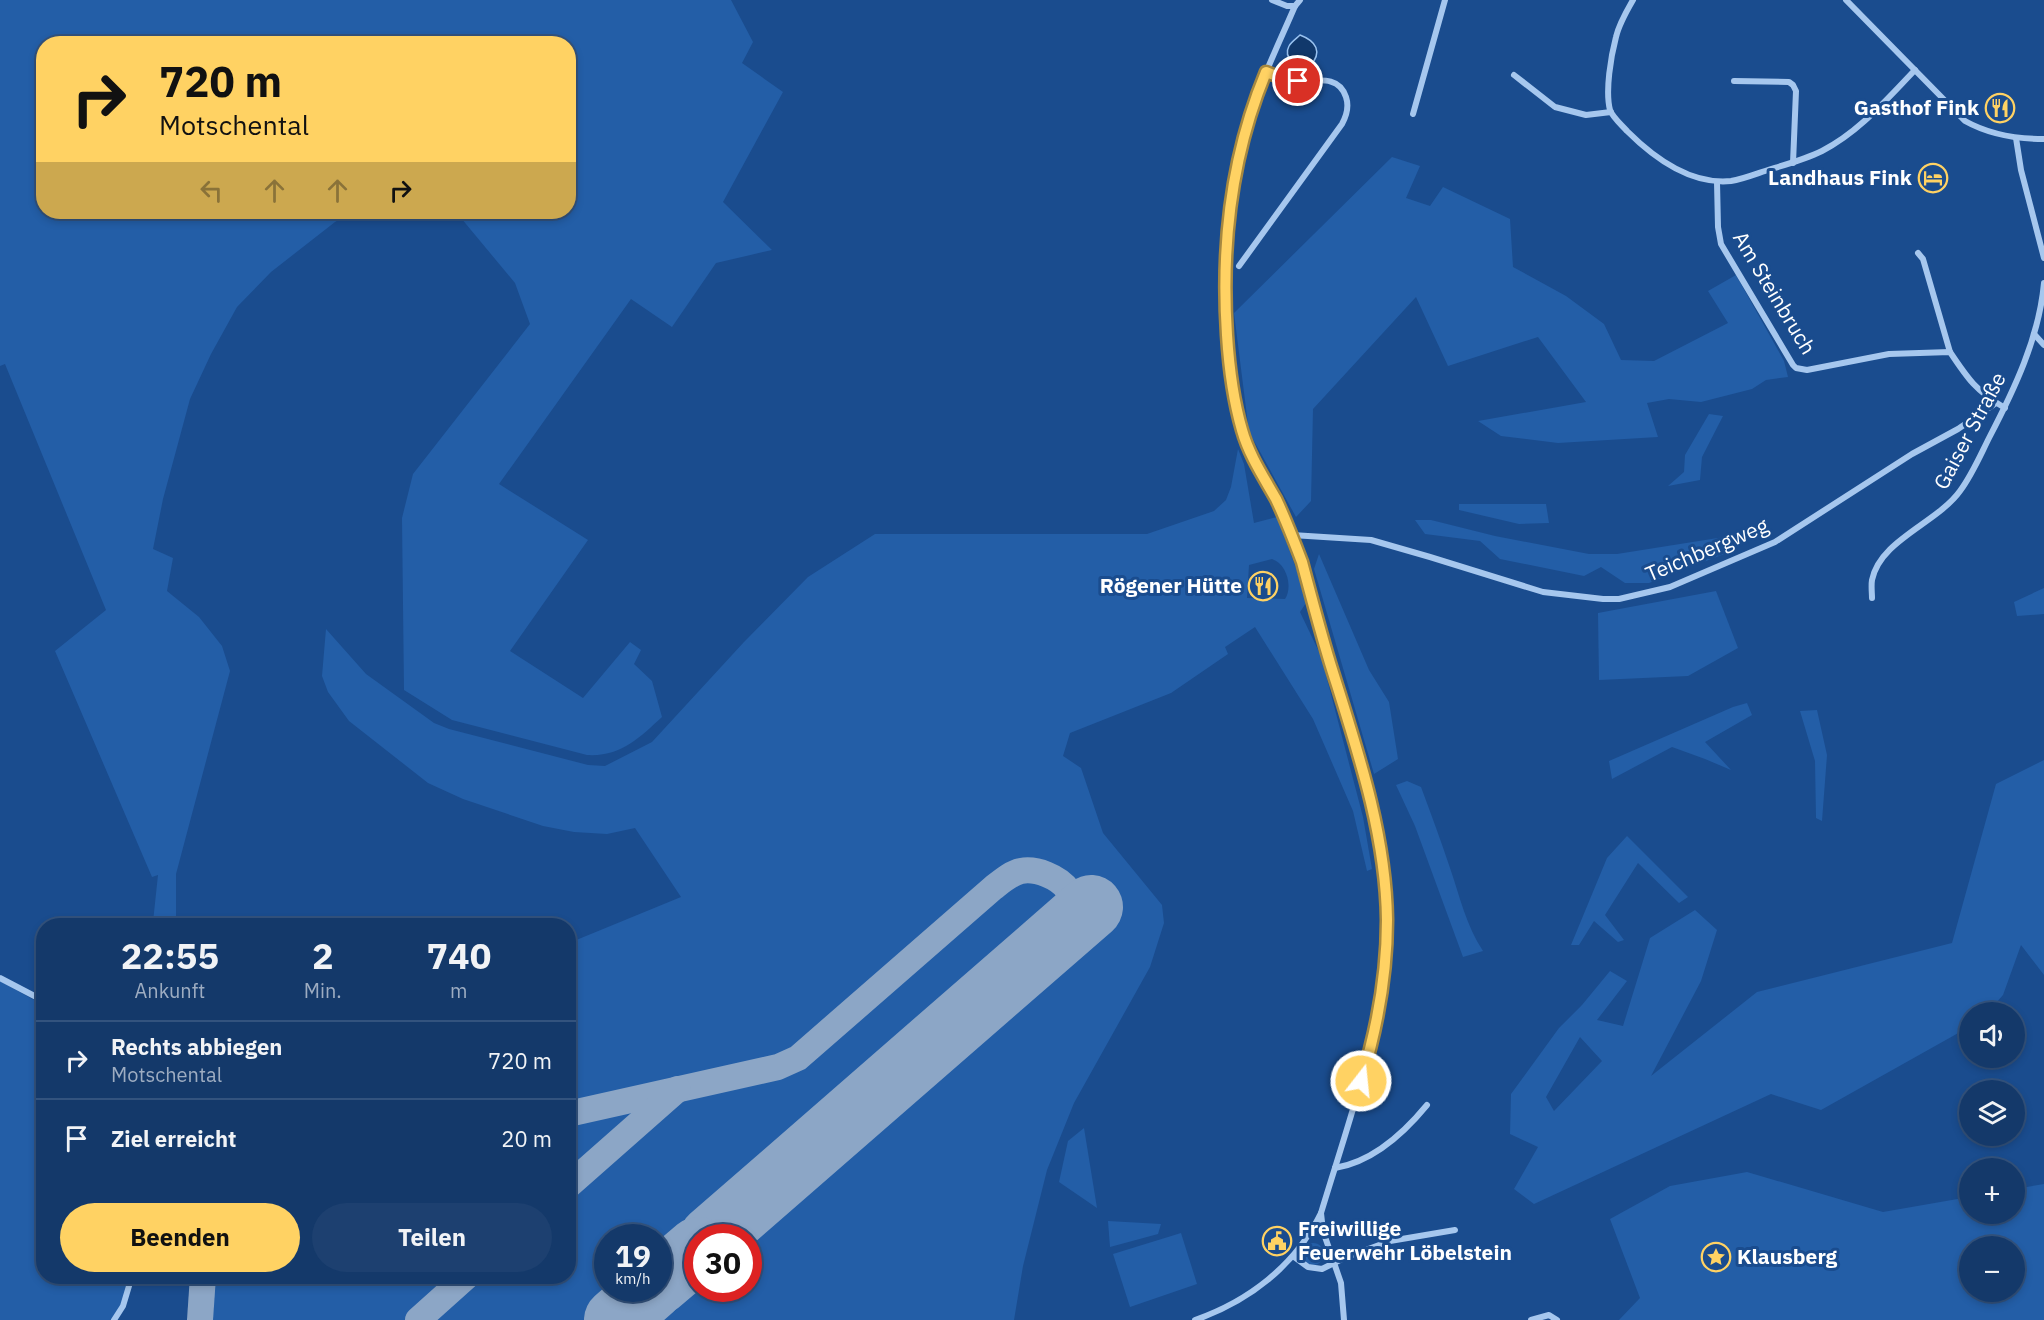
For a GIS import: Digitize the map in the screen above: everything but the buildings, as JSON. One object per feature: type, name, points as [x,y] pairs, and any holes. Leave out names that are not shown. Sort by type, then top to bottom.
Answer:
[{"type":"street","points":[[1272,0],[1287,6],[1295,6]]},
{"type":"street","points":[[1195,1320],[1218,1312],[1247,1296],[1266,1282],[1293,1256],[1313,1229],[1321,1213],[1368,1059],[1377,1018],[1385,960],[1385,892],[1371,802],[1292,535],[1277,501],[1252,456],[1242,429],[1232,388],[1224,296],[1227,226],[1236,168],[1246,128],[1266,72],[1295,6],[1300,0]]},
{"type":"street","points":[[1413,114],[1445,0]]},
{"type":"street","points":[[1633,0],[1616,37],[1608,94],[1611,112],[1633,136],[1665,163],[1700,178],[1717,182],[1734,180],[1793,163],[1821,152],[1866,121],[1915,70]]},
{"type":"street","points":[[1846,0],[1965,120],[1977,128],[2016,138],[2044,139]]},
{"type":"street","points":[[1239,266],[1342,124],[1347,112],[1345,94],[1334,83],[1319,79],[1290,81],[1266,72]]},
{"type":"street","points":[[1514,75],[1555,106],[1586,115],[1611,112]]},
{"type":"street","points":[[1734,81],[1789,82],[1793,85],[1796,91],[1793,163]]},
{"type":"street","points":[[2016,138],[2021,170],[2044,258]]},
{"type":"street","name":"Am Steinbruch","points":[[1717,182],[1718,228],[1721,244],[1792,365],[1807,370],[1889,354],[1950,352]]},
{"type":"street","points":[[1918,253],[1923,259],[1950,352],[1966,377],[1980,393],[2005,408]]},
{"type":"street","name":"Gaiser Straße","points":[[1872,598],[1872,580],[1883,555],[1948,507],[1962,489],[2005,408],[2021,370],[2034,334],[2044,284]]},
{"type":"street","points":[[2034,334],[2044,345]]},
{"type":"street","name":"Teichbergweg","points":[[1292,535],[1371,540],[1543,592],[1619,599],[1670,586],[1774,542],[1912,454],[1958,429],[1996,403]]},
{"type":"street","points":[[0,978],[36,997]]},
{"type":"street","points":[[1335,1168],[1355,1163],[1384,1146],[1409,1127],[1427,1106]]},
{"type":"street","points":[[1321,1213],[1323,1232],[1341,1283],[1344,1320]]},
{"type":"street","points":[[1293,1256],[1312,1269],[1323,1269],[1390,1241],[1455,1230]]},
{"type":"street","points":[[114,1320],[123,1306],[130,1284]]},
{"type":"street","points":[[1531,1320],[1549,1315],[1557,1320]]},
{"type":"shaded area","points":[[0,0],[731,0],[753,42],[742,63],[783,92],[723,202],[772,250],[716,263],[672,327],[631,299],[499,484],[588,540],[510,651],[583,698],[630,642],[641,650],[634,664],[652,681],[662,717],[629,745],[610,753],[587,755],[452,720],[404,690],[402,518],[413,474],[530,324],[515,283],[462,219],[576,219],[576,36],[36,36],[36,219],[340,219],[271,272],[237,307],[190,399],[163,499],[153,549],[173,558],[167,591],[199,617],[222,646],[230,671],[176,874],[176,918],[153,918],[158,875],[152,877],[55,651],[106,610],[5,364],[0,366]]},
{"type":"shaded area","points":[[1300,35],[1310,40],[1316,48],[1316,56],[1310,66],[1297,64],[1288,55],[1290,45]]},
{"type":"shaded area","points":[[1392,157],[1420,166],[1406,198],[1430,206],[1443,187],[1510,219],[1513,267],[1566,296],[1604,324],[1621,360],[1654,361],[1728,323],[1708,291],[1736,275],[1784,361],[1788,377],[1766,380],[1752,389],[1701,402],[1669,399],[1647,403],[1658,437],[1558,443],[1501,436],[1478,421],[1586,402],[1538,337],[1448,366],[1416,297],[1313,409],[1311,501],[1296,517],[1249,432],[1234,313]]},
{"type":"shaded area","points":[[1709,414],[1723,416],[1702,457],[1700,480],[1668,486],[1684,472],[1685,455]]},
{"type":"shaded area","points":[[1238,449],[1244,464],[1254,523],[1277,517],[1296,568],[1306,603],[1300,612],[1321,656],[1363,817],[1372,869],[1367,871],[1353,811],[1313,719],[1255,627],[1225,647],[1228,654],[1171,693],[1070,733],[1063,756],[1081,768],[1103,833],[1162,905],[1164,923],[1150,967],[1074,1103],[1047,1170],[1023,1266],[1014,1320],[209,1320],[211,1284],[576,1284],[576,940],[681,897],[635,828],[607,834],[574,832],[543,826],[463,799],[428,783],[349,721],[328,692],[322,676],[326,629],[366,674],[434,723],[449,729],[588,765],[605,766],[652,742],[744,642],[808,577],[875,534],[1147,534],[1214,511],[1226,500],[1231,487]],"holes":[[[1272,559],[1281,566],[1288,582],[1285,599],[1247,598],[1249,565]]]},
{"type":"shaded area","points":[[1459,504],[1546,504],[1549,523],[1519,524],[1459,510]]},
{"type":"shaded area","points":[[1415,520],[1431,520],[1495,536],[1589,554],[1617,554],[1724,537],[1732,551],[1649,583],[1625,583],[1601,567],[1584,576],[1500,559],[1480,541],[1425,534]]},
{"type":"shaded area","points":[[1319,554],[1369,670],[1389,702],[1398,759],[1374,774],[1314,569]]},
{"type":"shaded area","points":[[2044,588],[2044,614],[2017,616],[2014,602]]},
{"type":"shaded area","points":[[1716,591],[1738,648],[1688,676],[1599,680],[1598,613]]},
{"type":"shaded area","points":[[1747,703],[1752,715],[1705,742],[1731,770],[1672,747],[1612,779],[1609,761]]},
{"type":"shaded area","points":[[1817,710],[1827,755],[1822,821],[1816,818],[1815,761],[1800,711]]},
{"type":"shaded area","points":[[2044,760],[2044,975],[2021,945],[2003,995],[1997,1002],[1959,1002],[1959,1033],[1821,1110],[1771,1094],[1534,1204],[1514,1189],[1538,1147],[1510,1134],[1511,1094],[1559,1028],[1582,1005],[1610,971],[1627,981],[1597,1020],[1623,1026],[1650,938],[1695,910],[1717,930],[1701,981],[1651,1076],[1757,992],[1952,943],[1996,784]],"holes":[[[1580,1037],[1602,1061],[1554,1111],[1546,1097]]]},
{"type":"shaded area","points":[[1407,781],[1421,787],[1468,921],[1483,951],[1463,957],[1415,826],[1396,785]]},
{"type":"shaded area","points":[[1627,836],[1688,897],[1679,903],[1638,863],[1605,915],[1624,940],[1618,942],[1594,921],[1579,945],[1571,945],[1607,858]]},
{"type":"shaded area","points":[[0,981],[36,1001],[36,1284],[129,1284],[125,1298],[113,1320],[0,1320]]},
{"type":"shaded area","points":[[1084,1128],[1097,1208],[1059,1182],[1068,1141]]},
{"type":"shaded area","points":[[1747,1172],[1883,1212],[1959,1199],[1959,1224],[2025,1224],[2025,1187],[2044,1184],[2044,1320],[1619,1320],[1640,1298],[1610,1219],[1670,1186]]},
{"type":"shaded area","points":[[1108,1221],[1161,1224],[1158,1234],[1110,1247]]},
{"type":"shaded area","points":[[1181,1233],[1197,1284],[1130,1307],[1113,1254]]},
{"type":"shaded area","points":[[1309,1243],[1317,1243],[1324,1250],[1324,1258],[1317,1265],[1309,1265],[1302,1258],[1302,1250]]},
{"type":"taxiway","points":[[576,1112],[778,1067],[798,1058],[993,888],[1017,872],[1027,870],[1040,872],[1059,881],[1070,893],[1081,915]]},
{"type":"taxiway","points":[[576,1179],[678,1089]]},
{"type":"taxiway","points":[[200,1320],[202,1284]]},
{"type":"taxiway","points":[[418,1320],[458,1284]]},
{"type":"runway","points":[[727,1224],[1091,907]]},
{"type":"runway","points":[[672,1271],[684,1261]]},
{"type":"runway","points":[[616,1320],[636,1302]]},
{"type":"place","name":"Gasthof Fink","points":[[2000,108]]},
{"type":"place","name":"Landhaus Fink","points":[[1933,178]]},
{"type":"place","name":"Rögener Hütte","points":[[1263,586]]},
{"type":"place","name":"Freiwillige Feuerwehr Löbelstein","points":[[1277,1241]]},
{"type":"place","name":"Klausberg","points":[[1716,1257]]},
{"type":"route","points":[[1298,81],[1290,81],[1266,72],[1259,90],[1236,168],[1227,226],[1224,296],[1232,388],[1242,429],[1252,456],[1277,501],[1302,562],[1371,802],[1377,833],[1387,919],[1385,960],[1377,1018],[1361,1081]]}]
